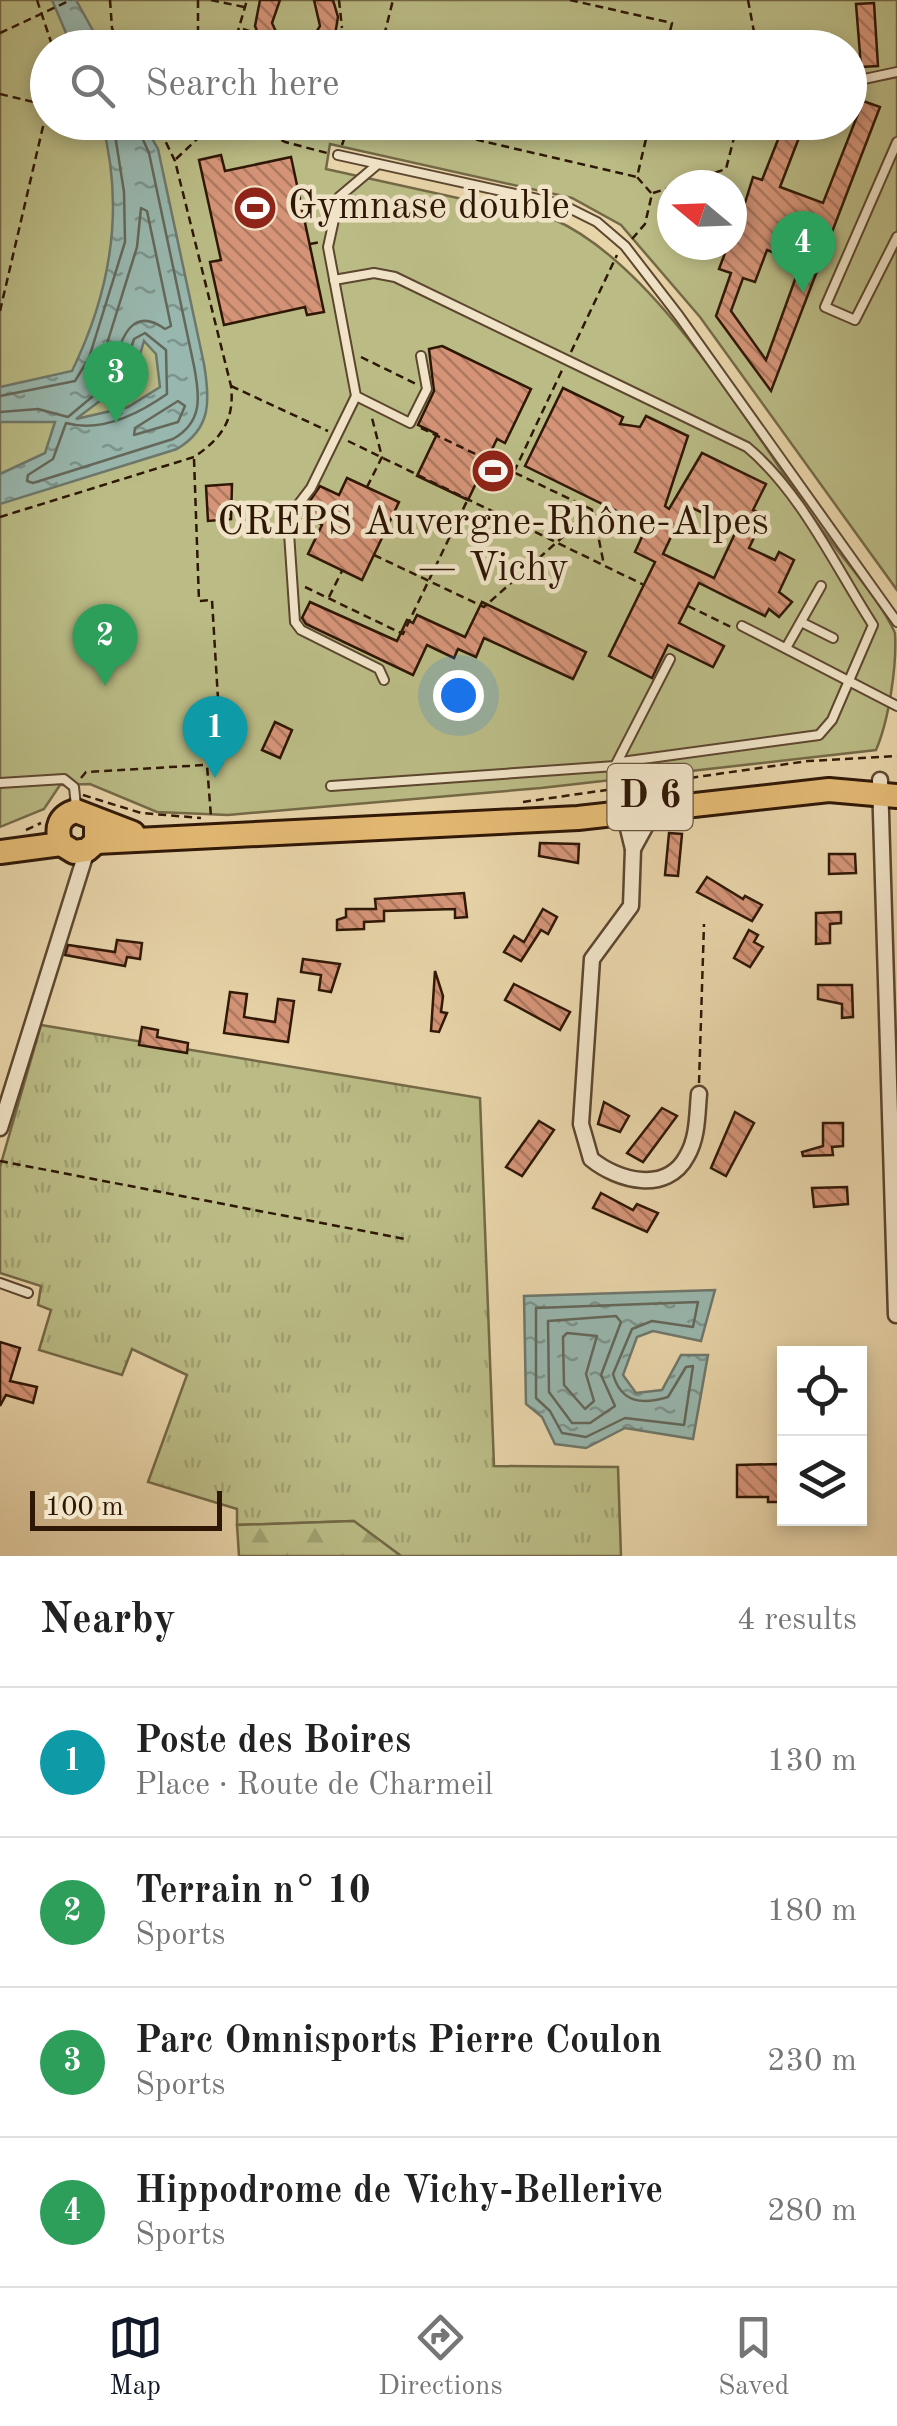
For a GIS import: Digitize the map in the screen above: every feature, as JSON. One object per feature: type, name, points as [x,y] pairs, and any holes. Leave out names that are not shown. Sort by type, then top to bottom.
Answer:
[{"type":"main road","name":"D 6","points":[[74,825],[156,839],[578,818],[692,791],[780,780],[890,788]]},
{"type":"main road","name":"D 6","points":[[635,806],[802,791],[890,788]]},
{"type":"main road","points":[[4,842],[74,825]]},
{"type":"street","points":[[890,788],[896,1315]]},
{"type":"street","points":[[635,806],[631,906],[592,960],[581,1124],[591,1159],[636,1181],[656,1179],[678,1169],[695,1136],[699,1094]]},
{"type":"street","points":[[633,849],[635,806]]},
{"type":"street","points":[[0,1128],[77,885],[74,825]]},
{"type":"lane","points":[[867,78],[897,72]]},
{"type":"lane","points":[[897,142],[825,307],[856,320],[897,237]]},
{"type":"lane","points":[[338,156],[561,204],[597,222],[626,246],[897,622]]},
{"type":"lane","points":[[378,164],[340,197],[328,247],[356,396],[311,488],[288,518],[295,622],[301,630],[379,669],[384,680]]},
{"type":"lane","points":[[330,786],[615,766],[621,762],[819,735],[832,720],[872,625],[803,516],[764,461],[747,446],[395,277],[374,273],[334,280]]},
{"type":"lane","points":[[356,396],[410,423],[426,389],[420,356]]},
{"type":"lane","points":[[786,648],[821,586]]},
{"type":"lane","points":[[801,622],[833,638]]},
{"type":"lane","points":[[742,626],[897,706]]},
{"type":"lane","points":[[621,762],[670,659]]},
{"type":"lane","points":[[0,783],[64,779],[74,825]]},
{"type":"lane","points":[[0,1283],[28,1293]]},
{"type":"path","points":[[36,0],[47,30]]},
{"type":"path","points":[[0,33],[72,0]]},
{"type":"path","points":[[110,0],[113,30]]},
{"type":"path","points":[[198,0],[198,30]]},
{"type":"path","points":[[211,0],[246,8]]},
{"type":"path","points":[[246,30],[240,28],[247,0]]},
{"type":"path","points":[[340,0],[342,30]]},
{"type":"path","points":[[385,30],[393,0]]},
{"type":"path","points":[[570,0],[672,23],[670,30]]},
{"type":"path","points":[[748,0],[754,30]]},
{"type":"path","points":[[0,94],[30,101]]},
{"type":"path","points":[[0,311],[40,140]]},
{"type":"path","points":[[0,517],[194,457],[217,441],[231,415],[230,386],[174,161],[164,140]]},
{"type":"path","points":[[174,161],[196,140]]},
{"type":"path","points":[[281,140],[338,156],[344,140]]},
{"type":"path","points":[[478,140],[637,177],[652,194]]},
{"type":"path","points":[[637,177],[646,140]]},
{"type":"path","points":[[720,170],[726,168],[733,140]]},
{"type":"path","points":[[652,194],[657,192]]},
{"type":"path","points":[[626,246],[645,224],[652,194]]},
{"type":"path","points":[[359,356],[426,389]]},
{"type":"path","points":[[230,386],[644,585]]},
{"type":"path","points":[[410,423],[593,510]]},
{"type":"path","points":[[74,825],[86,772],[222,765],[212,600],[198,601],[194,457]]},
{"type":"path","points":[[292,581],[403,634],[467,499]]},
{"type":"path","points":[[374,555],[484,607],[593,510]]},
{"type":"path","points":[[593,510],[604,566]]},
{"type":"path","points":[[328,598],[342,571]]},
{"type":"path","points":[[688,606],[732,628],[742,626]]},
{"type":"path","points":[[518,803],[808,761],[897,756]]},
{"type":"path","points":[[208,765],[212,828]]},
{"type":"path","points":[[4,842],[74,825],[97,796],[159,817],[221,820]]},
{"type":"path","points":[[699,1094],[704,924]]},
{"type":"path","points":[[0,1161],[405,1239]]},
{"type":"green space","points":[[0,0],[897,0],[897,590],[700,317],[621,225],[572,198],[330,144],[326,169],[553,219],[592,242],[630,273],[701,355],[895,633],[893,676],[876,750],[541,788],[228,815],[157,812],[90,784],[60,785],[44,809],[0,827]]},
{"type":"green space","points":[[41,1025],[480,1098],[494,1466],[618,1467],[621,1556],[401,1556],[353,1521],[237,1525],[237,1509],[148,1482],[187,1375],[132,1349],[122,1375],[39,1350],[51,1310],[38,1305],[41,1286],[0,1273],[0,1167]]},
{"type":"green space","points":[[354,1521],[401,1556],[239,1556],[237,1525]]},
{"type":"water","points":[[52,0],[76,0],[93,30],[65,30]]},
{"type":"water","points":[[106,140],[153,140],[158,149],[204,364],[207,401],[203,422],[177,449],[0,504],[0,474],[45,453],[55,422],[0,422],[0,387],[72,371],[105,280],[113,218]],"holes":[[[144,341],[156,354],[160,387],[128,407],[76,419],[134,375]]]},
{"type":"water","points":[[715,1290],[701,1341],[653,1331],[637,1337],[623,1375],[636,1393],[662,1390],[681,1355],[708,1355],[693,1439],[625,1428],[586,1448],[555,1444],[542,1417],[526,1404],[524,1296]]},
{"type":"building","points":[[260,0],[280,0],[272,23],[275,30],[257,30]]},
{"type":"building","points":[[314,0],[333,0],[338,17],[336,30],[318,30]]},
{"type":"building","points":[[874,3],[878,66],[867,67],[867,30],[858,30],[856,4]]},
{"type":"building","points":[[867,102],[880,107],[771,391],[716,316],[731,273],[719,269],[722,260],[747,260],[747,196],[753,177],[762,180],[778,140],[798,140],[780,187],[823,203],[848,140],[867,140]],"holes":[[[767,250],[801,263],[766,360],[731,311],[743,278],[755,282]]]},
{"type":"building","name":"Gymnase double","points":[[221,155],[225,171],[291,157],[324,312],[307,315],[305,307],[224,325],[210,262],[221,260],[199,160]]},
{"type":"building","points":[[442,346],[531,389],[505,443],[497,439],[468,500],[417,476],[437,434],[418,425],[434,391],[429,349]]},
{"type":"building","points":[[563,388],[623,417],[620,424],[640,427],[646,416],[688,436],[665,506],[669,509],[702,453],[766,484],[753,510],[765,515],[749,548],[775,560],[779,552],[794,560],[779,592],[792,602],[779,617],[769,609],[765,616],[699,583],[679,623],[724,646],[713,667],[668,645],[652,678],[609,656],[655,562],[635,552],[647,526],[525,466]],"holes":[[[686,505],[737,529],[714,578],[663,554]]]},
{"type":"building","points":[[347,478],[399,502],[362,580],[308,554],[322,525],[301,514],[320,486],[339,495]]},
{"type":"building","points":[[232,484],[231,519],[208,521],[206,486]]},
{"type":"building","points":[[310,602],[397,641],[407,620],[413,623],[417,615],[465,637],[482,602],[586,652],[573,679],[484,638],[476,657],[458,649],[454,658],[427,645],[413,675],[306,624],[302,618]]},
{"type":"building","points":[[275,722],[292,730],[280,758],[262,750]]},
{"type":"building","points":[[669,833],[682,834],[678,876],[665,875]]},
{"type":"building","points":[[540,843],[579,844],[578,863],[539,856]]},
{"type":"building","points":[[829,854],[855,854],[856,873],[829,874]]},
{"type":"building","points":[[707,877],[743,899],[745,896],[762,905],[752,921],[697,892]]},
{"type":"building","points":[[464,893],[467,917],[455,918],[455,909],[384,911],[384,921],[364,922],[364,929],[337,930],[337,920],[346,917],[346,909],[376,909],[375,899]]},
{"type":"building","points":[[543,909],[557,917],[548,934],[541,930],[521,961],[504,952],[514,936],[524,942]]},
{"type":"building","points":[[841,912],[841,923],[830,924],[830,943],[816,944],[816,913]]},
{"type":"building","points":[[749,930],[758,935],[754,942],[763,947],[750,967],[734,958]]},
{"type":"building","points":[[117,940],[142,943],[140,959],[127,957],[125,966],[65,955],[68,945],[115,952]]},
{"type":"building","points":[[303,959],[340,964],[331,992],[319,990],[321,975],[301,972]]},
{"type":"building","points":[[435,971],[443,996],[441,1012],[447,1013],[439,1032],[431,1031]]},
{"type":"building","points":[[514,984],[570,1012],[560,1030],[505,1000]]},
{"type":"building","points":[[818,985],[852,985],[853,1017],[842,1018],[842,1004],[818,999]]},
{"type":"building","points":[[230,992],[247,994],[244,1017],[275,1022],[278,999],[294,1001],[288,1042],[224,1033]]},
{"type":"building","points":[[142,1027],[158,1030],[157,1037],[188,1043],[187,1053],[139,1045]]},
{"type":"building","points":[[604,1102],[629,1116],[620,1132],[598,1124]]},
{"type":"building","points":[[662,1108],[677,1116],[643,1162],[627,1153]]},
{"type":"building","points":[[735,1112],[754,1123],[726,1176],[711,1168]]},
{"type":"building","points":[[539,1121],[554,1130],[522,1176],[506,1167]]},
{"type":"building","points":[[823,1123],[843,1123],[843,1146],[832,1147],[833,1155],[803,1156],[802,1152],[823,1146]]},
{"type":"building","points":[[847,1187],[848,1204],[814,1207],[812,1188]]},
{"type":"building","points":[[601,1193],[633,1210],[637,1204],[658,1213],[647,1232],[593,1208]]},
{"type":"building","points":[[0,1342],[20,1348],[10,1381],[37,1387],[33,1403],[6,1395],[0,1406]]},
{"type":"building","points":[[777,1464],[777,1502],[768,1502],[768,1497],[737,1497],[737,1465]]},
{"type":"place","name":"Gymnase double","points":[[255,208]]},
{"type":"place","name":"Hippodrome de Vichy-Bellerive","points":[[803,293]]},
{"type":"place","name":"Parc Omnisports Pierre Coulon","points":[[116,423]]},
{"type":"place","name":"CREPS Auvergne-Rhône-Alpes — Vichy","points":[[493,471]]},
{"type":"place","name":"Terrain n° 10","points":[[105,686]]},
{"type":"place","name":"Poste des Boires","points":[[215,778]]}]
